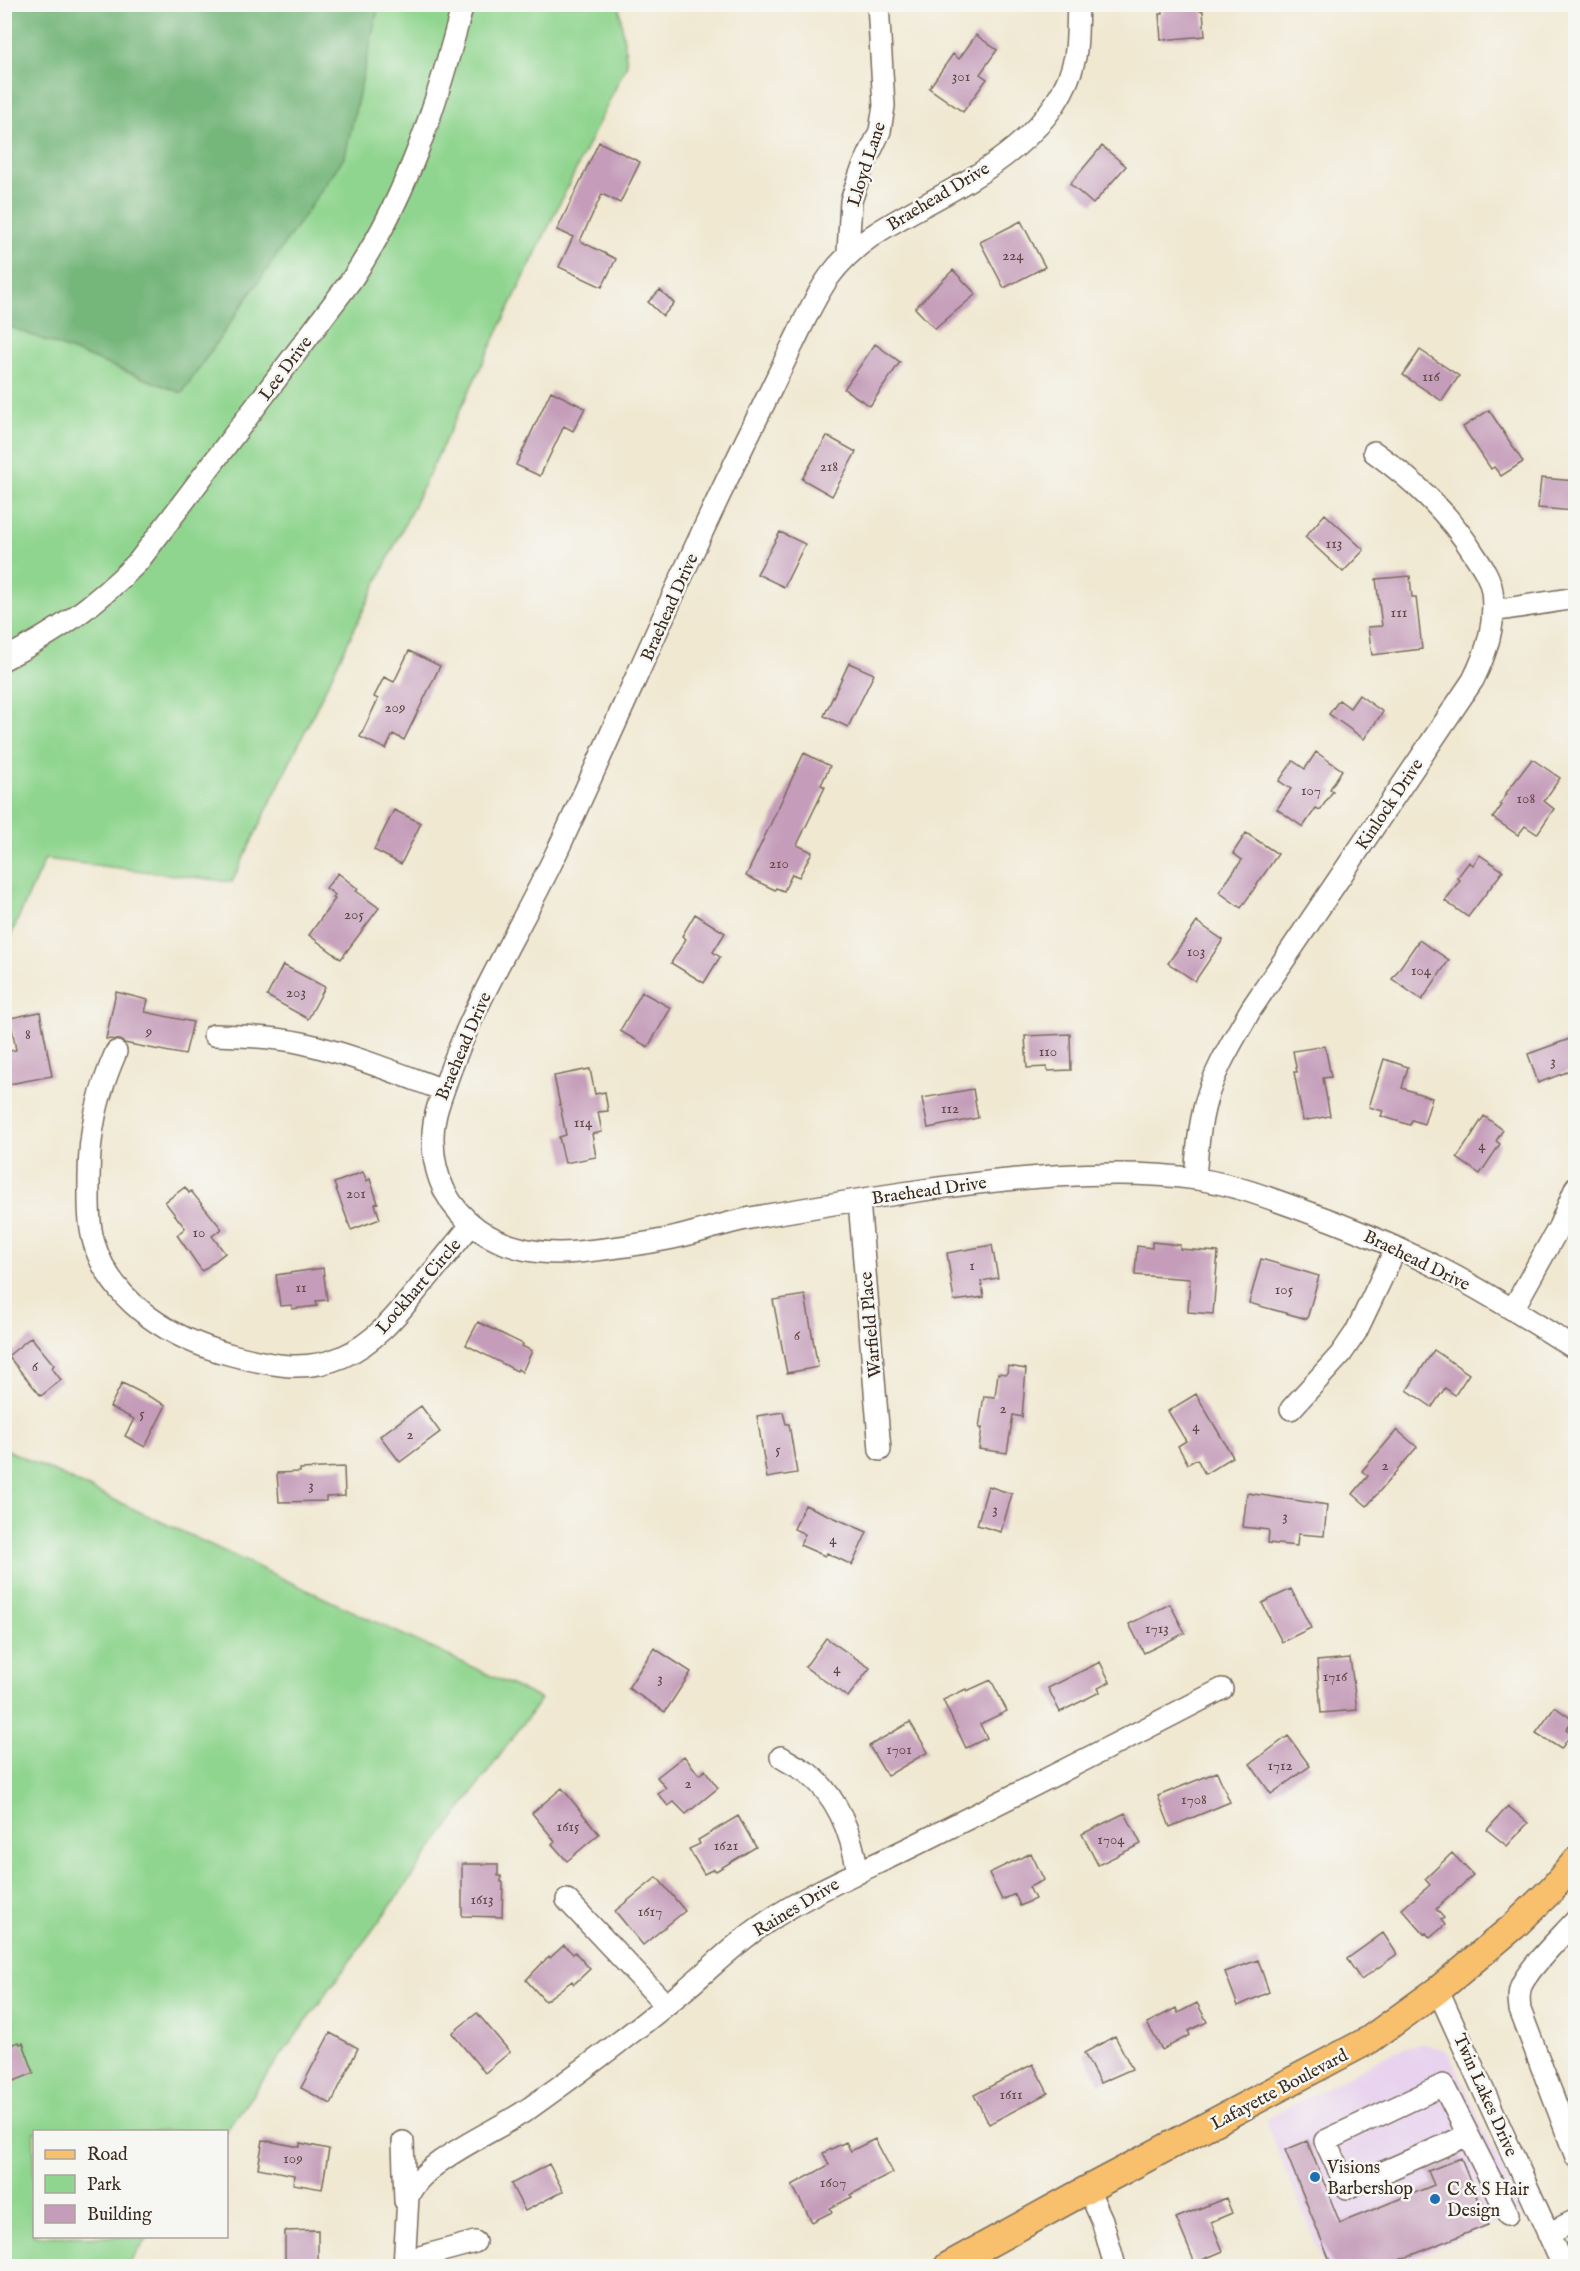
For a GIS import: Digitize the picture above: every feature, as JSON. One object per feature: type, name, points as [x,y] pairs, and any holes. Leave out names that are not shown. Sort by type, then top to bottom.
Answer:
[{"type":"main road","name":"Lafayette Boulevard","points":[[948,2266],[1369,2040],[1438,1990],[1514,1926],[1552,1889],[1575,1861]]},
{"type":"street","name":"Lee Drive","points":[[4,659],[66,625],[107,593],[138,562],[352,279],[369,254],[402,188],[431,119],[463,4]]},
{"type":"street","name":"Lloyd Lane","points":[[848,252],[851,201],[860,174],[880,131],[884,106],[878,4]]},
{"type":"street","name":"Braehead Drive","points":[[1078,4],[1075,54],[1072,65],[1060,93],[1045,118],[1025,140],[966,183],[882,229],[848,252],[817,294],[740,453],[557,853],[476,1010],[457,1052],[443,1090],[433,1129],[437,1170],[447,1195],[471,1225],[492,1240],[515,1249],[547,1253],[573,1253],[668,1239],[752,1217],[934,1188],[1017,1179],[1096,1174],[1143,1174],[1195,1179],[1259,1194],[1396,1248],[1434,1265],[1513,1309],[1575,1349]]},
{"type":"street","name":"Kinlock Drive","points":[[1195,1179],[1200,1130],[1207,1098],[1227,1052],[1251,1009],[1473,680],[1485,657],[1493,611],[1491,589],[1485,571],[1463,537],[1437,505],[1407,476],[1374,452]]},
{"type":"street","points":[[1493,611],[1575,598]]},
{"type":"street","points":[[214,1035],[262,1037],[301,1043],[373,1064],[443,1090]]},
{"type":"street","name":"Lockhart Circle","points":[[116,1052],[102,1083],[93,1115],[89,1149],[89,1194],[94,1242],[107,1273],[124,1295],[151,1318],[175,1333],[210,1349],[260,1363],[303,1368],[343,1357],[370,1341],[390,1323],[471,1225]]},
{"type":"street","points":[[1513,1309],[1559,1227],[1575,1187]]},
{"type":"street","name":"Warfield Place","points":[[859,1201],[880,1450]]},
{"type":"street","points":[[1291,1409],[1341,1354],[1356,1332],[1396,1248]]},
{"type":"street","name":"Raines Drive","points":[[405,2210],[411,2188],[433,2166],[518,2116],[599,2059],[730,1949],[764,1924],[809,1896],[1104,1751],[1222,1689]]},
{"type":"street","points":[[781,1757],[807,1773],[833,1801],[846,1825],[855,1851],[858,1873]]},
{"type":"street","points":[[567,1900],[666,2005]]},
{"type":"street","points":[[1575,1920],[1529,1974],[1521,1985],[1519,1996],[1520,2010],[1575,2157]]},
{"type":"street","name":"Twin Lakes Drive","points":[[1438,1990],[1563,2266]]},
{"type":"street","points":[[1492,2109],[1465,2128],[1347,2188],[1325,2141],[1443,2085],[1465,2128],[1508,2214]]},
{"type":"street","points":[[404,2142],[405,2264],[475,2242]]},
{"type":"street","points":[[1484,2166],[1513,2155]]},
{"type":"street","points":[[1088,2189],[1102,2220],[1115,2266]]},
{"type":"street","points":[[1548,2234],[1575,2220]]},
{"type":"shaded area","points":[[1424,2044],[1445,2050],[1451,2057],[1522,2213],[1393,2266],[1325,2266],[1265,2120],[1386,2056],[1407,2047]]},
{"type":"green space","points":[[4,5],[379,5],[345,156],[182,393],[5,325]]},
{"type":"green space","points":[[5,5],[619,5],[627,64],[232,882],[45,859],[5,948]]},
{"type":"green space","points":[[5,1449],[541,1699],[227,2130],[33,2130],[33,2238],[148,2238],[127,2266],[5,2266]]},
{"type":"building","points":[[1162,4],[1199,4],[1200,11],[1203,11],[1205,36],[1161,40],[1159,14],[1163,14]]},
{"type":"building","points":[[976,35],[997,50],[980,74],[987,79],[963,112],[929,88],[953,54],[959,59]]},
{"type":"building","points":[[599,142],[640,162],[620,203],[602,194],[580,241],[616,259],[602,287],[559,267],[573,237],[557,230]]},
{"type":"building","points":[[1102,146],[1126,166],[1093,204],[1070,184]]},
{"type":"building","points":[[1021,221],[1045,267],[1004,288],[980,242]]},
{"type":"building","points":[[953,270],[976,294],[935,329],[915,308]]},
{"type":"building","points":[[660,290],[674,303],[663,316],[648,302]]},
{"type":"building","points":[[875,344],[900,362],[870,406],[844,389]]},
{"type":"building","points":[[1420,350],[1459,376],[1442,401],[1403,375]]},
{"type":"building","points":[[551,391],[585,408],[573,431],[564,426],[540,476],[516,465]]},
{"type":"building","points":[[1489,410],[1523,462],[1501,476],[1494,467],[1491,469],[1463,427]]},
{"type":"building","points":[[827,436],[856,452],[832,496],[802,479]]},
{"type":"building","points":[[1541,478],[1575,481],[1575,511],[1538,508]]},
{"type":"building","points":[[1325,514],[1364,550],[1343,572],[1305,537]]},
{"type":"building","points":[[780,532],[805,544],[784,587],[757,574]]},
{"type":"building","points":[[1410,576],[1412,597],[1416,597],[1422,649],[1372,655],[1368,627],[1382,626],[1376,579]]},
{"type":"building","points":[[409,651],[440,666],[404,740],[393,734],[386,749],[360,737],[378,699],[374,697],[384,677],[394,682]]},
{"type":"building","points":[[849,663],[874,674],[848,727],[824,716]]},
{"type":"building","points":[[1359,695],[1383,712],[1364,739],[1329,714],[1339,700],[1350,708]]},
{"type":"building","points":[[1316,752],[1342,770],[1330,789],[1333,791],[1320,810],[1316,808],[1303,827],[1277,809],[1291,789],[1279,781],[1293,761],[1305,769]]},
{"type":"building","points":[[804,753],[830,766],[821,785],[825,787],[797,845],[812,852],[799,877],[792,874],[784,891],[776,888],[775,890],[746,876]]},
{"type":"building","points":[[1532,759],[1560,778],[1544,801],[1554,809],[1537,834],[1525,826],[1518,835],[1493,818],[1502,805],[1500,804],[1506,793]]},
{"type":"building","points":[[394,810],[421,823],[401,864],[374,850]]},
{"type":"building","points":[[1246,833],[1278,854],[1241,908],[1219,892],[1242,860],[1233,853]]},
{"type":"building","points":[[1480,855],[1503,871],[1468,917],[1445,901],[1460,880],[1457,878],[1469,862],[1473,865]]},
{"type":"building","points":[[338,873],[358,889],[356,891],[379,908],[341,959],[309,935],[335,899],[333,898],[335,895],[326,888]]},
{"type":"building","points":[[695,914],[725,933],[713,952],[720,957],[704,983],[671,963],[686,939],[682,936]]},
{"type":"building","points":[[1197,922],[1223,940],[1195,981],[1168,963]]},
{"type":"building","points":[[1419,940],[1449,960],[1422,1000],[1392,979]]},
{"type":"building","points":[[283,965],[325,987],[308,1019],[267,996]]},
{"type":"building","points":[[116,992],[148,1000],[145,1012],[193,1022],[185,1055],[106,1039]]},
{"type":"building","points":[[642,992],[671,1008],[648,1047],[620,1031]]},
{"type":"building","points":[[40,1012],[52,1076],[4,1085],[4,1052],[16,1050],[10,1018]]},
{"type":"building","points":[[1070,1034],[1071,1070],[1048,1071],[1047,1067],[1027,1068],[1025,1036]]},
{"type":"building","points":[[1575,1037],[1575,1069],[1538,1083],[1528,1054]]},
{"type":"building","points":[[1325,1046],[1331,1077],[1323,1078],[1330,1116],[1303,1121],[1294,1072],[1297,1072],[1293,1051]]},
{"type":"building","points":[[1384,1059],[1408,1067],[1402,1088],[1432,1098],[1424,1124],[1412,1120],[1410,1125],[1381,1116],[1383,1111],[1369,1107]]},
{"type":"building","points":[[590,1069],[595,1094],[605,1092],[608,1111],[598,1112],[602,1132],[592,1134],[596,1157],[565,1163],[559,1137],[566,1135],[554,1076]]},
{"type":"building","points":[[973,1089],[978,1118],[928,1128],[922,1098]]},
{"type":"building","points":[[1484,1116],[1503,1130],[1496,1141],[1500,1144],[1480,1174],[1457,1158]]},
{"type":"building","points":[[363,1172],[367,1181],[370,1179],[378,1203],[375,1204],[380,1219],[351,1230],[334,1183]]},
{"type":"building","points":[[185,1187],[189,1193],[191,1191],[222,1229],[212,1236],[225,1253],[202,1271],[177,1235],[185,1228],[165,1202]]},
{"type":"building","points":[[1152,1242],[1180,1245],[1180,1249],[1218,1252],[1213,1314],[1188,1312],[1190,1279],[1135,1275],[1137,1246],[1152,1248]]},
{"type":"building","points":[[992,1245],[998,1278],[981,1281],[984,1297],[954,1301],[947,1253]]},
{"type":"building","points":[[1261,1259],[1319,1276],[1307,1319],[1249,1303]]},
{"type":"building","points":[[323,1268],[327,1300],[316,1301],[317,1306],[292,1309],[292,1305],[280,1306],[276,1275]]},
{"type":"building","points":[[805,1295],[818,1367],[787,1373],[773,1300]]},
{"type":"building","points":[[478,1322],[523,1344],[522,1346],[532,1351],[522,1372],[466,1345]]},
{"type":"building","points":[[31,1337],[54,1365],[52,1368],[61,1380],[41,1396],[8,1356]]},
{"type":"building","points":[[1434,1350],[1469,1374],[1455,1395],[1445,1388],[1432,1407],[1407,1390]]},
{"type":"building","points":[[1008,1366],[1026,1369],[1022,1417],[1013,1415],[1007,1453],[979,1449],[982,1428],[979,1428],[984,1396],[995,1397],[998,1373],[1007,1374]]},
{"type":"building","points":[[122,1383],[166,1405],[145,1447],[125,1436],[134,1419],[110,1407]]},
{"type":"building","points":[[1196,1394],[1233,1457],[1205,1474],[1197,1459],[1188,1464],[1178,1446],[1186,1441],[1168,1411]]},
{"type":"building","points":[[421,1406],[440,1432],[400,1462],[380,1436]]},
{"type":"building","points":[[783,1412],[786,1424],[789,1424],[797,1473],[767,1478],[757,1416]]},
{"type":"building","points":[[1397,1430],[1417,1447],[1367,1506],[1353,1494],[1368,1476],[1362,1471]]},
{"type":"building","points":[[344,1467],[345,1496],[326,1497],[326,1501],[279,1502],[277,1473],[300,1472],[300,1469]]},
{"type":"building","points":[[988,1486],[1012,1494],[1001,1532],[977,1525]]},
{"type":"building","points":[[1247,1493],[1327,1505],[1324,1536],[1298,1534],[1297,1546],[1268,1543],[1269,1530],[1243,1527]]},
{"type":"building","points":[[805,1505],[867,1532],[852,1565],[827,1553],[825,1556],[800,1545],[805,1534],[794,1529]]},
{"type":"building","points":[[1291,1589],[1311,1628],[1282,1642],[1262,1603]]},
{"type":"building","points":[[1170,1604],[1185,1633],[1144,1653],[1129,1624]]},
{"type":"building","points":[[826,1638],[870,1668],[848,1697],[805,1667]]},
{"type":"building","points":[[654,1648],[691,1672],[665,1712],[628,1688]]},
{"type":"building","points":[[1350,1658],[1357,1710],[1321,1713],[1317,1661]]},
{"type":"building","points":[[1100,1662],[1110,1682],[1098,1688],[1100,1692],[1060,1712],[1048,1688]]},
{"type":"building","points":[[991,1680],[1007,1711],[980,1724],[987,1738],[966,1748],[943,1700]]},
{"type":"building","points":[[1555,1707],[1573,1720],[1566,1729],[1572,1733],[1561,1749],[1536,1733]]},
{"type":"building","points":[[910,1722],[928,1752],[887,1776],[869,1746]]},
{"type":"building","points":[[1288,1736],[1310,1766],[1271,1794],[1250,1764]]},
{"type":"building","points":[[684,1756],[699,1775],[705,1770],[718,1788],[686,1814],[674,1802],[668,1806],[658,1794],[666,1788],[657,1777]]},
{"type":"building","points":[[1217,1772],[1230,1802],[1170,1827],[1158,1796]]},
{"type":"building","points":[[562,1788],[599,1834],[567,1861],[552,1844],[555,1841],[532,1813]]},
{"type":"building","points":[[1508,1806],[1528,1823],[1507,1846],[1487,1830]]},
{"type":"building","points":[[1125,1813],[1141,1844],[1098,1865],[1082,1834]]},
{"type":"building","points":[[738,1816],[756,1847],[716,1871],[714,1869],[704,1874],[689,1849],[700,1844],[698,1840]]},
{"type":"building","points":[[1031,1853],[1044,1880],[1029,1887],[1035,1899],[1020,1906],[1015,1894],[1002,1900],[989,1873]]},
{"type":"building","points":[[1452,1853],[1473,1875],[1436,1909],[1444,1918],[1441,1920],[1445,1925],[1430,1938],[1402,1909],[1430,1885],[1425,1879]]},
{"type":"building","points":[[462,1864],[498,1864],[498,1876],[501,1876],[501,1882],[503,1882],[502,1917],[462,1916]]},
{"type":"building","points":[[657,1877],[685,1911],[643,1945],[615,1911]]},
{"type":"building","points":[[1383,1933],[1397,1954],[1361,1980],[1347,1959]]},
{"type":"building","points":[[564,1945],[573,1954],[575,1952],[590,1969],[574,1984],[572,1981],[545,2001],[526,1980],[549,1956],[550,1958]]},
{"type":"building","points":[[1258,1960],[1269,1992],[1238,2006],[1225,1972]]},
{"type":"building","points":[[1197,2003],[1207,2022],[1188,2031],[1190,2035],[1162,2050],[1147,2023],[1176,2008],[1178,2013]]},
{"type":"building","points":[[477,2013],[510,2052],[485,2073],[452,2033]]},
{"type":"building","points":[[330,2033],[358,2048],[331,2104],[301,2088]]},
{"type":"building","points":[[1115,2036],[1132,2069],[1100,2083],[1084,2053]]},
{"type":"building","points":[[19,2042],[23,2043],[34,2073],[4,2085],[4,2047]]},
{"type":"building","points":[[1033,2064],[1048,2093],[989,2124],[974,2095]]},
{"type":"building","points":[[875,2139],[893,2173],[850,2195],[852,2197],[830,2208],[832,2212],[812,2222],[792,2185],[829,2165],[823,2153],[846,2142],[851,2151]]},
{"type":"building","points":[[263,2140],[300,2147],[300,2143],[329,2149],[322,2189],[293,2184],[294,2175],[258,2168]]},
{"type":"building","points":[[1307,2141],[1340,2223],[1434,2185],[1428,2171],[1461,2158],[1488,2225],[1384,2266],[1332,2266],[1285,2150]]},
{"type":"building","points":[[549,2164],[563,2191],[525,2211],[511,2184]]},
{"type":"building","points":[[1226,2198],[1232,2213],[1211,2222],[1223,2251],[1195,2263],[1176,2218]]},
{"type":"building","points":[[318,2230],[318,2266],[285,2266],[285,2231]]},
{"type":"place","name":"Visions Barbershop","points":[[1315,2177]]},
{"type":"place","name":"C & S Hair Design","points":[[1435,2199]]}]
